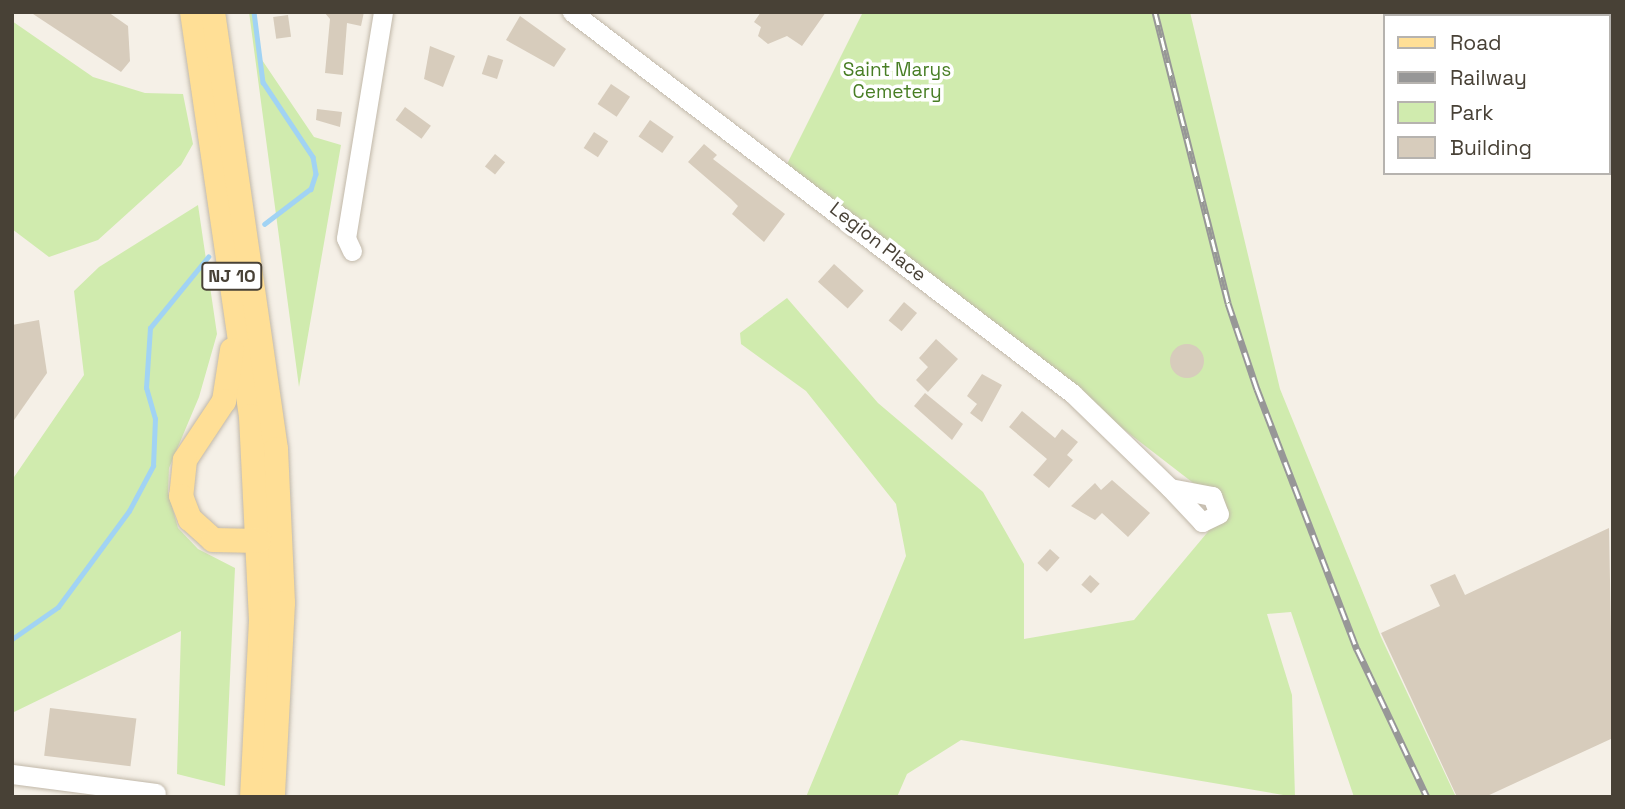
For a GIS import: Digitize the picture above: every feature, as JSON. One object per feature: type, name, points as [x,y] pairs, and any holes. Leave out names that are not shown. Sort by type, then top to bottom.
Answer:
[{"type":"main road","name":"NJ 10","points":[[192,12],[234,290],[259,541],[252,797]]},
{"type":"main road","name":"NJ 10","points":[[213,12],[276,449],[283,603],[273,797]]},
{"type":"main road","points":[[234,290],[230,381],[179,481],[185,510],[204,535],[223,544],[259,541]]},
{"type":"street","points":[[352,251],[346,238],[383,12]]},
{"type":"street","name":"Legion Place","points":[[572,12],[1072,393],[1170,488]]},
{"type":"street","points":[[12,774],[84,790],[156,793]]},
{"type":"green space","points":[[249,12],[254,12],[260,57],[314,137],[341,145],[299,387]]},
{"type":"green space","name":"Saint Marys Cemetery","points":[[863,12],[1190,12],[1280,389],[1381,637],[1456,797],[1354,797],[1291,612],[1267,614],[1292,695],[1295,797],[961,740],[907,774],[897,797],[806,797],[906,556],[896,504],[806,391],[741,344],[740,333],[787,298],[878,403],[983,492],[1024,564],[1024,639],[1134,620],[1227,509],[785,168]]},
{"type":"green space","points":[[12,21],[93,77],[145,93],[183,94],[193,144],[181,165],[98,240],[49,257],[12,229]]},
{"type":"green space","points":[[198,205],[217,334],[199,397],[169,468],[168,492],[178,528],[198,549],[235,568],[225,786],[177,774],[181,631],[12,713],[12,480],[84,375],[74,291],[99,267]]},
{"type":"building","points":[[30,12],[108,12],[128,26],[130,61],[121,72]]},
{"type":"building","points":[[324,12],[364,12],[361,26],[347,23],[343,75],[325,73],[330,19]]},
{"type":"building","points":[[761,12],[826,12],[802,46],[787,36],[768,44],[758,36],[761,27],[754,22]]},
{"type":"building","points":[[288,15],[291,37],[276,39],[273,17]]},
{"type":"building","points":[[520,16],[566,49],[554,67],[506,40]]},
{"type":"building","points":[[430,46],[455,56],[443,87],[424,79]]},
{"type":"building","points":[[488,55],[503,60],[497,79],[482,74]]},
{"type":"building","points":[[611,84],[630,97],[617,117],[598,104]]},
{"type":"building","points":[[405,107],[431,126],[421,139],[396,120]]},
{"type":"building","points":[[317,109],[342,112],[340,127],[316,120]]},
{"type":"building","points":[[650,120],[674,137],[662,153],[639,136]]},
{"type":"building","points":[[594,132],[608,141],[598,157],[584,148]]},
{"type":"building","points":[[704,144],[717,155],[713,159],[785,214],[764,242],[732,214],[738,206],[688,162]]},
{"type":"building","points":[[495,154],[505,162],[495,175],[485,166]]},
{"type":"building","points":[[834,264],[864,291],[848,309],[818,282]]},
{"type":"building","points":[[904,302],[917,313],[902,331],[889,320]]},
{"type":"building","points":[[39,320],[47,373],[12,423],[12,325]]},
{"type":"building","points":[[936,339],[958,359],[928,392],[916,380],[928,367],[919,358]]},
{"type":"building","points":[[1187,344],[1199,349],[1204,361],[1199,373],[1187,378],[1175,373],[1170,361],[1175,349]]},
{"type":"building","points":[[982,374],[1002,385],[982,422],[970,413],[977,404],[967,396]]},
{"type":"building","points":[[925,393],[963,424],[952,440],[914,406]]},
{"type":"building","points":[[1022,411],[1055,438],[1062,429],[1078,442],[1067,455],[1073,460],[1049,488],[1033,475],[1047,459],[1009,427]]},
{"type":"building","points":[[1112,480],[1150,513],[1128,537],[1102,513],[1095,520],[1071,506],[1095,483],[1101,490]]},
{"type":"building","points":[[1609,528],[1613,738],[1485,797],[1457,797],[1381,633],[1440,606],[1430,585],[1455,574],[1465,595]]},
{"type":"building","points":[[1050,549],[1060,558],[1047,572],[1037,563]]},
{"type":"building","points":[[1090,575],[1100,584],[1091,593],[1081,585]]},
{"type":"building","points":[[50,708],[136,719],[131,766],[44,756]]},
{"type":"waterway","points":[[254,12],[263,82],[313,157],[316,174],[311,189],[265,224]]},
{"type":"waterway","points":[[12,639],[58,607],[129,511],[153,466],[155,419],[146,388],[150,328],[208,257]]},
{"type":"railway","points":[[1155,12],[1228,303],[1257,389],[1357,649],[1427,797]]}]
